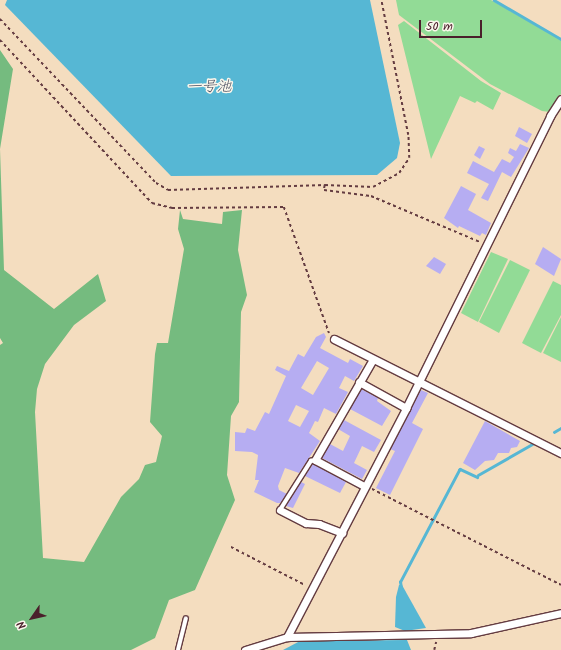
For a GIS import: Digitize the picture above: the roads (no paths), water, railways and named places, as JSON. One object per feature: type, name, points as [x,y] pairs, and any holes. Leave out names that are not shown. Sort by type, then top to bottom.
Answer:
[{"type":"street","points":[[287,637],[342,533],[364,486],[406,408],[488,246],[550,116],[561,99]]},
{"type":"street","points":[[334,339],[561,453]]},
{"type":"street","points":[[364,486],[315,460],[373,359]]},
{"type":"street","points":[[360,382],[406,408]]},
{"type":"street","points":[[280,510],[306,523],[319,524],[342,533]]},
{"type":"street","points":[[245,650],[287,637],[438,635],[478,632],[561,613]]},
{"type":"lane","points":[[280,510],[311,461],[315,460]]},
{"type":"lane","points":[[178,650],[186,620]]},
{"type":"water","name":"一号池","points":[[7,0],[370,0],[400,143],[397,158],[377,175],[171,176],[5,5]]},
{"type":"water","points":[[399,585],[402,585],[426,628],[405,631],[395,627],[396,597]]},
{"type":"water","points":[[407,640],[411,650],[283,650],[300,641]]},
{"type":"waterway","points":[[494,0],[561,39]]},
{"type":"waterway","points":[[554,432],[561,428]]},
{"type":"waterway","points":[[478,475],[534,443]]},
{"type":"waterway","points":[[401,588],[400,582],[459,470],[460,469],[477,477]]}]
